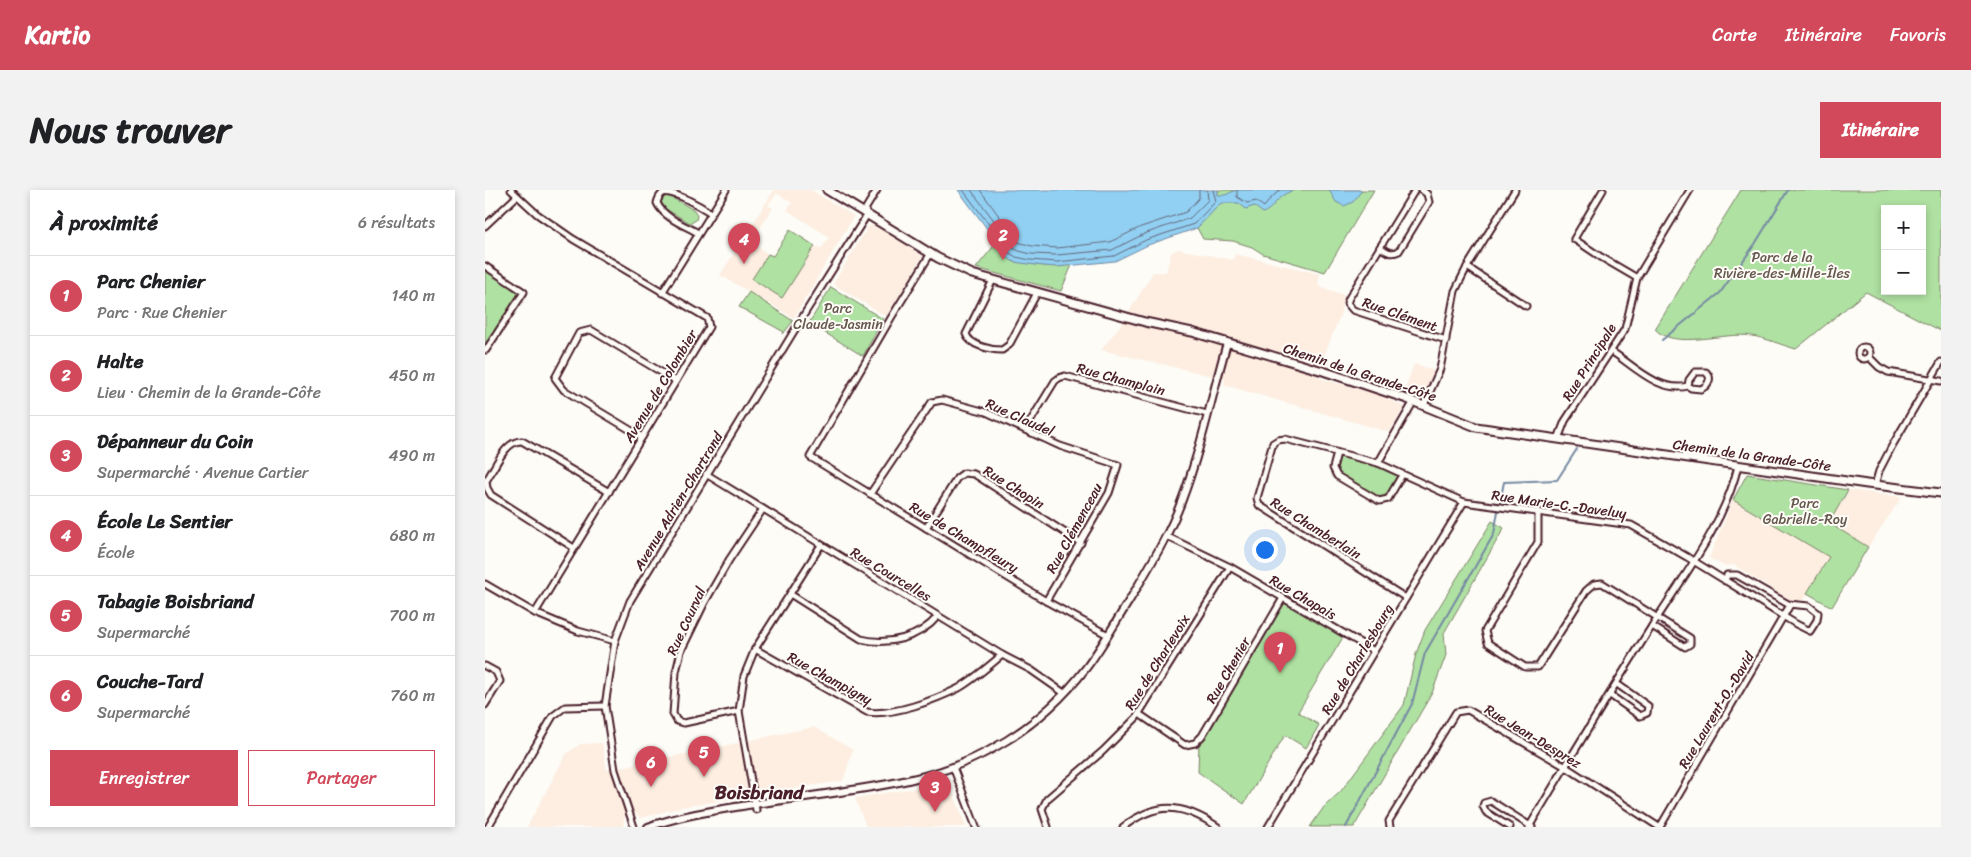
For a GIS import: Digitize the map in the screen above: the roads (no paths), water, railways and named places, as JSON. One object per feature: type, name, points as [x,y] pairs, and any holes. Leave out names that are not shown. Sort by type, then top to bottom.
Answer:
[{"type":"main road","name":"Chemin de la Grande-Côte","points":[[827,190],[839,193],[866,213],[931,253],[967,272],[1152,324],[1180,329],[1352,380],[1414,401],[1474,426],[1738,466],[1941,493]]},
{"type":"street","name":"Avenue de Colombier","points":[[511,190],[537,214],[573,239],[707,318],[709,327],[535,613]]},
{"type":"street","points":[[662,292],[726,190]]},
{"type":"street","name":"Avenue Adrien-Chartrand","points":[[634,827],[622,795],[614,763],[605,706],[615,641],[630,601],[706,474],[865,218],[866,208],[877,190]]},
{"type":"street","points":[[1415,190],[1380,247],[1388,252],[1394,253],[1399,250],[1429,202],[1427,194],[1422,190]]},
{"type":"street","points":[[1424,405],[1438,376],[1455,291],[1467,267],[1515,190]]},
{"type":"street","points":[[1603,190],[1574,239],[1637,278]]},
{"type":"street","name":"Rue Principale","points":[[1558,439],[1565,421],[1627,323],[1637,278],[1690,190]]},
{"type":"street","points":[[698,233],[660,209],[657,203],[662,193],[668,191],[675,192],[692,200],[711,213]]},
{"type":"street","points":[[485,226],[517,196]]},
{"type":"street","name":"Rue Clément","points":[[1380,247],[1348,299],[1348,306],[1353,310],[1446,340]]},
{"type":"street","name":"Rue de Champfleury","points":[[931,253],[810,457],[1046,601],[1108,635]]},
{"type":"street","points":[[485,266],[524,292],[485,349]]},
{"type":"street","points":[[1467,267],[1526,306]]},
{"type":"street","points":[[993,280],[966,334],[968,339],[974,343],[994,350],[1002,350],[1009,345],[1037,293]]},
{"type":"street","points":[[642,437],[564,390],[555,378],[579,333],[591,330],[676,381]]},
{"type":"street","points":[[648,827],[689,815],[755,807],[899,782],[953,767],[988,751],[1015,735],[1042,714],[1065,693],[1090,662],[1167,536],[1188,484],[1227,343]]},
{"type":"street","points":[[1611,350],[1659,384],[1672,388],[1688,386],[1703,389],[1709,381],[1709,376],[1706,372],[1695,372],[1689,380],[1688,386]]},
{"type":"street","points":[[1869,357],[1879,367],[1888,372],[1941,381]]},
{"type":"street","points":[[1875,485],[1882,464],[1941,362]]},
{"type":"street","name":"Rue Champlain","points":[[1025,430],[1055,381],[1065,376],[1207,414]]},
{"type":"street","name":"Rue Claudel","points":[[870,494],[932,402],[942,400],[986,412],[1060,446],[1118,465]]},
{"type":"street","points":[[1378,463],[1414,401]]},
{"type":"street","name":"Rue Chamberlain","points":[[1406,598],[1259,505],[1257,498],[1273,443],[1285,439],[1378,463],[1464,502]]},
{"type":"street","points":[[575,548],[491,495],[487,488],[487,481],[509,445],[516,440],[522,441],[609,492]]},
{"type":"street","points":[[1337,453],[1333,468],[1337,476],[1379,501],[1388,499],[1402,475]]},
{"type":"street","name":"Rue Clémenceau","points":[[1046,601],[1109,493],[1118,465]]},
{"type":"street","points":[[1510,827],[1485,811],[1484,803],[1488,801],[1493,802],[1531,826],[1658,617],[1695,561],[1717,518],[1738,466]]},
{"type":"street","name":"Rue Chopin","points":[[926,528],[957,478],[964,473],[974,474],[1081,543]]},
{"type":"street","name":"Rue Courcelles","points":[[706,474],[1002,656],[1031,670],[1065,693]]},
{"type":"street","name":"Rue de Charlesbourg","points":[[1268,827],[1464,502]]},
{"type":"street","name":"Rue Marie-C.-Daveluy","points":[[1464,502],[1631,525],[1695,561],[1725,581],[1796,624],[1810,631],[1817,620],[1818,613],[1815,609],[1809,606],[1790,605],[1734,573],[1727,575],[1725,581]]},
{"type":"street","name":"Rue Courval","points":[[739,711],[684,722],[677,721],[673,714],[676,672],[681,651],[705,602],[729,560],[763,509]]},
{"type":"street","points":[[1538,511],[1538,542],[1485,631],[1488,643],[1525,667],[1538,667],[1586,591],[1594,584],[1602,584],[1658,617],[1690,638],[1690,644],[1685,647],[1653,626]]},
{"type":"street","name":"Rue Chapais","points":[[1167,536],[1230,567],[1374,651]]},
{"type":"street","points":[[755,807],[739,711],[745,676],[755,649],[821,545]]},
{"type":"street","name":"Rue de Charlevoix","points":[[1048,827],[1042,809],[1047,799],[1103,752],[1139,714],[1230,567]]},
{"type":"street","points":[[485,584],[535,613],[578,631],[615,641]]},
{"type":"street","points":[[790,594],[861,640],[873,643],[890,641],[920,633],[929,627],[938,616]]},
{"type":"street","name":"Rue Chenier","points":[[1139,714],[1185,745],[1195,743],[1202,736],[1283,598]]},
{"type":"street","name":"Rue Laurent-O.-David","points":[[1660,827],[1790,605]]},
{"type":"street","name":"Rue Champigny","points":[[755,649],[867,712],[875,714],[910,707],[959,688],[1002,656]]},
{"type":"street","points":[[485,666],[495,672],[500,681],[485,705]]},
{"type":"street","points":[[1610,695],[1640,716],[1647,713],[1647,706],[1617,684]]},
{"type":"street","points":[[488,827],[553,716],[565,708],[605,706]]},
{"type":"street","name":"Rue Jean-Desprez","points":[[1389,827],[1389,821],[1456,712],[1468,710],[1566,767],[1660,827]]},
{"type":"street","points":[[953,767],[976,827]]},
{"type":"street","points":[[1123,827],[1148,811],[1178,808],[1205,819],[1218,827]]},
{"type":"water","points":[[958,190],[1218,190],[1218,195],[1225,195],[1236,190],[1295,190],[1283,195],[1263,213],[1254,206],[1246,209],[1239,203],[1221,203],[1197,228],[1148,245],[1115,261],[1057,267],[1014,262],[1004,256],[997,242]]},
{"type":"water","points":[[1329,190],[1362,190],[1353,202],[1344,206],[1336,202]]},
{"type":"waterway","points":[[1662,340],[1720,293],[1755,244],[1788,190]]},
{"type":"waterway","points":[[1500,502],[1504,482],[1557,480],[1577,449]]},
{"type":"waterway","points":[[1346,827],[1412,704],[1425,653],[1494,534],[1498,511]]},
{"type":"place","name":"Halte","points":[[1003,260]]},
{"type":"place","name":"École Le Sentier","points":[[744,264]]},
{"type":"place","name":"Parc Chenier","points":[[1280,673]]},
{"type":"place","name":"Tabagie Boisbriand","points":[[704,777]]},
{"type":"place","name":"Couche-Tard","points":[[651,787]]},
{"type":"place","name":"Dépanneur du Coin","points":[[935,812]]},
{"type":"district","name":"Boisbriand","points":[[759,792]]},
{"type":"park label","name":"Parc de la Rivière-des-Mille-Îles","points":[[1782,266]]},
{"type":"park label","name":"Parc Claude-Jasmin","points":[[838,316]]},
{"type":"park label","name":"Parc Gabrielle-Roy","points":[[1805,512]]}]
